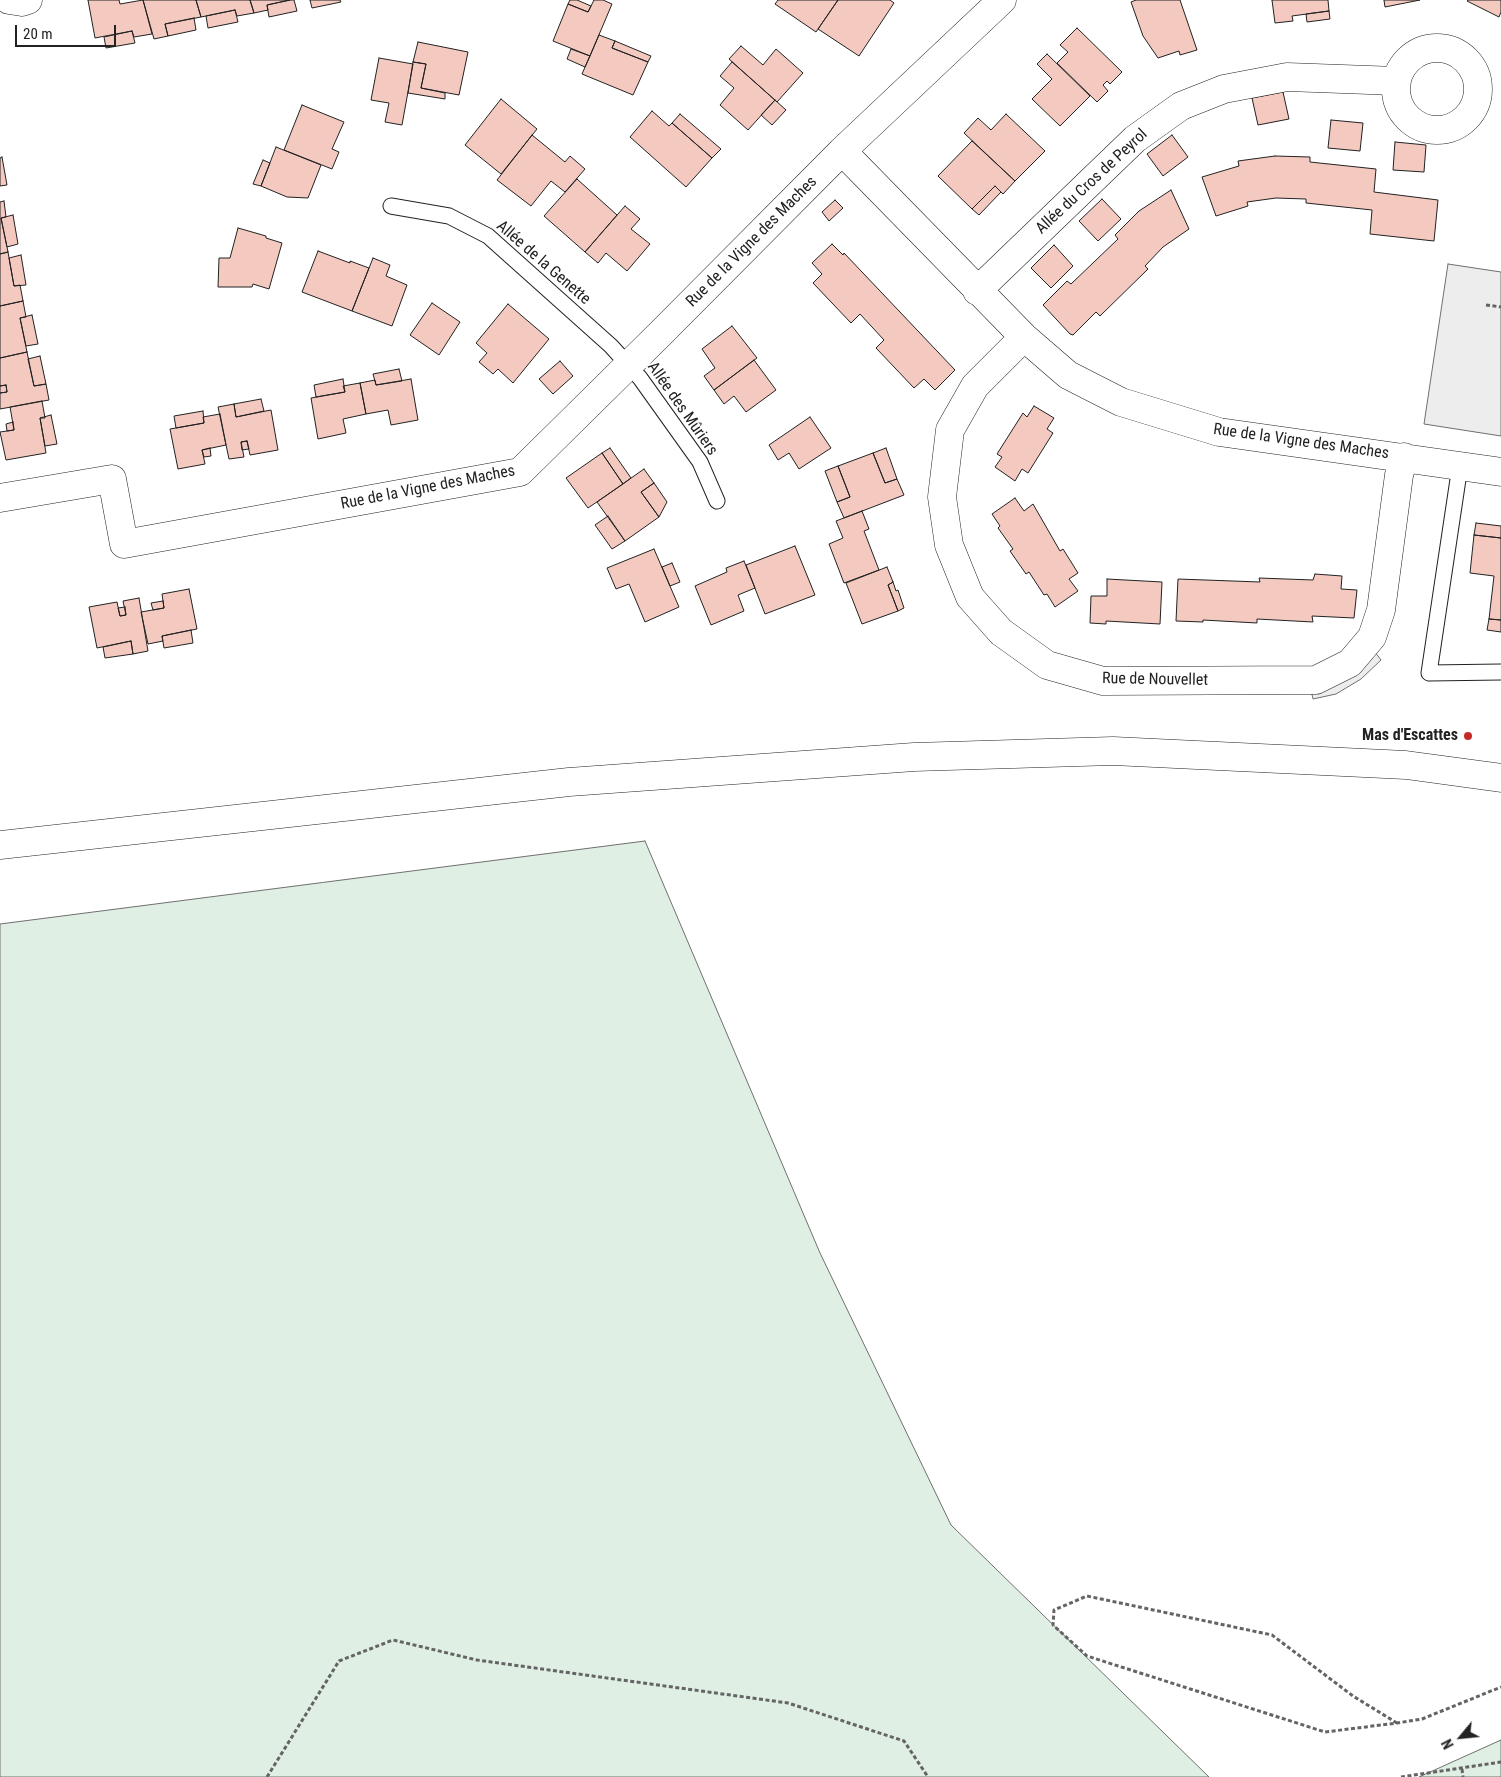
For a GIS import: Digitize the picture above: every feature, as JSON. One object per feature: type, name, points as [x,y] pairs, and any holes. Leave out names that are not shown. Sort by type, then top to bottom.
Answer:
[{"type":"street","points":[[9,0],[22,2],[28,0]]},
{"type":"street","name":"Rue de la Vigne des Maches","points":[[0,498],[112,479],[124,544],[520,472],[991,3]]},
{"type":"street","name":"Allée du Cros de Peyrol","points":[[978,290],[1134,139],[1181,106],[1224,89],[1287,77],[1396,81]]},
{"type":"street","name":"Rue de la Vigne des Maches","points":[[842,151],[1024,337],[1068,375],[1121,402],[1219,432],[1501,472]]},
{"type":"street","name":"Rue de Nouvellet","points":[[1024,337],[975,386],[950,430],[942,497],[949,545],[970,597],[1001,632],[1047,665],[1103,681],[1316,680],[1350,663],[1372,637],[1381,610],[1399,476],[1404,457]]},
{"type":"street","points":[[0,845],[570,782],[914,757],[1113,751],[1406,765],[1501,778]]},
{"type":"lane","name":"Allée de la Genette","points":[[391,206],[449,216],[488,236],[619,353],[629,365]]},
{"type":"lane","name":"Allée des Mûriers","points":[[629,365],[700,462],[717,501]]},
{"type":"lane","points":[[1460,466],[1429,673],[1501,672]]},
{"type":"path","points":[[1486,305],[1501,307]]},
{"type":"path","points":[[1397,1722],[1353,1696],[1272,1635],[1087,1596],[1054,1610],[1054,1625],[1087,1656],[1325,1732],[1422,1719],[1501,1688]]},
{"type":"path","points":[[267,1777],[339,1661],[393,1640],[477,1660],[788,1702],[904,1741],[928,1777]]},
{"type":"path","points":[[1401,1777],[1501,1762]]},
{"type":"path","points":[[1462,1769],[1463,1777]]},
{"type":"green space","points":[[645,841],[820,1253],[951,1525],[1209,1777],[0,1777],[0,924]]},
{"type":"green space","points":[[1501,1740],[1501,1777],[1419,1777]]},
{"type":"shaded area","points":[[1448,264],[1501,272],[1501,436],[1424,424]]},
{"type":"shaded area","points":[[1375,652],[1381,660],[1361,679],[1336,694],[1313,699],[1311,690]]},
{"type":"building","points":[[88,0],[119,0],[120,4],[143,0],[152,34],[134,37],[132,31],[95,38]]},
{"type":"building","points":[[143,0],[196,0],[201,17],[165,24],[168,36],[154,39]]},
{"type":"building","points":[[196,0],[250,0],[254,13],[237,16],[235,10],[201,17]]},
{"type":"building","points":[[250,0],[290,0],[267,5],[268,10],[254,13]]},
{"type":"building","points":[[294,0],[297,11],[269,17],[267,5]]},
{"type":"building","points":[[310,0],[340,0],[341,2],[312,8]]},
{"type":"building","points":[[570,0],[577,0],[591,6],[588,12],[568,4]]},
{"type":"building","points":[[594,0],[603,0],[612,4],[590,56],[553,41],[568,4],[588,12]]},
{"type":"building","points":[[778,0],[838,0],[816,32],[775,4]]},
{"type":"building","points":[[838,0],[890,0],[894,3],[859,56],[818,29]]},
{"type":"building","points":[[1136,0],[1180,0],[1197,50],[1180,55],[1179,51],[1158,58],[1143,36],[1131,2]]},
{"type":"building","points":[[1272,0],[1328,0],[1329,11],[1292,16],[1293,21],[1275,23]]},
{"type":"building","points":[[1384,0],[1420,0],[1385,7]]},
{"type":"building","points":[[1501,0],[1499,17],[1467,1]]},
{"type":"building","points":[[235,10],[238,22],[208,28],[206,16]]},
{"type":"building","points":[[1329,11],[1330,19],[1307,22],[1306,14]]},
{"type":"building","points":[[194,18],[196,30],[168,36],[165,24]]},
{"type":"building","points":[[1077,28],[1122,72],[1110,84],[1107,81],[1103,85],[1108,91],[1097,102],[1057,63],[1068,52],[1060,45]]},
{"type":"building","points":[[132,31],[135,43],[106,48],[104,37]]},
{"type":"building","points":[[599,35],[615,41],[612,48],[648,62],[633,95],[582,74]]},
{"type":"building","points":[[615,41],[651,56],[648,62],[612,48]]},
{"type":"building","points":[[418,42],[468,52],[459,95],[421,88],[426,64],[413,62]]},
{"type":"building","points":[[741,46],[763,65],[776,49],[803,73],[777,102],[729,59]]},
{"type":"building","points":[[571,49],[590,56],[585,67],[567,59]]},
{"type":"building","points":[[1047,54],[1090,96],[1060,126],[1032,99],[1052,79],[1037,64]]},
{"type":"building","points":[[379,58],[413,64],[402,125],[385,122],[389,103],[371,100]]},
{"type":"building","points":[[413,62],[426,64],[421,88],[445,93],[445,99],[408,93]]},
{"type":"building","points":[[732,62],[775,100],[748,130],[720,105],[734,88],[720,76]]},
{"type":"building","points":[[1283,92],[1289,119],[1258,125],[1252,98]]},
{"type":"building","points":[[501,99],[537,129],[501,174],[465,145]]},
{"type":"building","points":[[775,100],[786,110],[772,125],[761,115]]},
{"type":"building","points":[[302,105],[344,122],[332,149],[339,152],[332,169],[284,150]]},
{"type":"building","points":[[652,111],[669,126],[672,123],[712,158],[686,187],[630,137]]},
{"type":"building","points":[[680,114],[721,149],[712,158],[672,123]]},
{"type":"building","points":[[1006,114],[1045,151],[1015,181],[964,133],[978,118],[991,130]]},
{"type":"building","points":[[1331,120],[1363,123],[1360,151],[1328,148]]},
{"type":"building","points":[[532,135],[565,162],[570,156],[585,169],[565,192],[551,181],[531,206],[497,180]]},
{"type":"building","points":[[1172,135],[1188,157],[1163,176],[1147,154]]},
{"type":"building","points":[[972,141],[1015,181],[1003,194],[995,186],[972,209],[938,176]]},
{"type":"building","points":[[1395,142],[1426,145],[1424,172],[1393,170]]},
{"type":"building","points":[[276,147],[321,165],[308,198],[287,197],[261,186]]},
{"type":"building","points":[[1275,156],[1310,157],[1310,162],[1376,169],[1374,192],[1438,200],[1434,241],[1370,234],[1372,210],[1306,203],[1306,199],[1276,198],[1247,202],[1248,206],[1216,216],[1202,177],[1239,166],[1238,161]]},
{"type":"building","points":[[2,157],[7,185],[0,186],[0,158]]},
{"type":"building","points":[[263,160],[270,163],[261,186],[253,184]]},
{"type":"building","points":[[577,179],[617,215],[585,252],[544,216]]},
{"type":"building","points":[[995,186],[1001,192],[979,215],[972,209]]},
{"type":"building","points":[[1171,190],[1189,229],[1163,247],[1145,266],[1148,269],[1100,316],[1096,312],[1073,335],[1070,334],[1043,305],[1067,281],[1071,284],[1118,239],[1115,235],[1139,211]]},
{"type":"building","points":[[1102,199],[1121,219],[1098,241],[1079,221]]},
{"type":"building","points":[[835,200],[843,208],[829,221],[822,212]]},
{"type":"building","points":[[4,201],[6,217],[1,218],[8,252],[0,254],[0,202]]},
{"type":"building","points":[[625,206],[640,219],[631,229],[650,244],[627,271],[606,253],[598,263],[585,252]]},
{"type":"building","points":[[13,215],[18,244],[7,247],[1,218]]},
{"type":"building","points":[[238,228],[282,243],[269,289],[253,284],[252,287],[218,287],[219,258],[230,258]]},
{"type":"building","points":[[832,244],[843,255],[844,253],[955,370],[935,390],[924,379],[914,388],[876,348],[884,340],[860,314],[851,323],[813,283],[822,274],[812,263]]},
{"type":"building","points":[[1054,245],[1073,266],[1051,288],[1031,268]]},
{"type":"building","points":[[318,251],[369,268],[352,311],[302,292]]},
{"type":"building","points":[[8,252],[14,286],[20,285],[23,301],[0,306],[0,254]]},
{"type":"building","points":[[21,255],[26,285],[14,286],[9,258]]},
{"type":"building","points":[[373,258],[390,265],[386,276],[407,285],[392,326],[352,311]]},
{"type":"building","points":[[23,301],[26,317],[20,318],[27,352],[0,358],[0,306]]},
{"type":"building","points":[[432,303],[460,322],[439,355],[410,335]]},
{"type":"building","points":[[508,304],[549,339],[513,383],[498,369],[493,374],[479,362],[487,353],[476,343]]},
{"type":"building","points":[[32,315],[38,344],[26,346],[20,318]]},
{"type":"building","points":[[732,326],[757,358],[714,390],[704,376],[715,368],[702,349]]},
{"type":"building","points":[[27,352],[34,386],[46,384],[49,400],[0,409],[0,393],[7,392],[6,385],[0,386],[0,358]]},
{"type":"building","points":[[40,356],[46,384],[34,386],[28,359]]},
{"type":"building","points":[[754,360],[776,390],[746,412],[734,396],[724,404],[714,390]]},
{"type":"building","points":[[560,361],[573,376],[553,394],[539,379]]},
{"type":"building","points":[[399,369],[402,381],[376,385],[373,374]]},
{"type":"building","points":[[343,379],[345,392],[316,397],[314,385]]},
{"type":"building","points":[[411,379],[418,420],[391,425],[388,410],[366,414],[360,383],[375,380],[376,385]]},
{"type":"building","points":[[360,383],[366,414],[343,419],[346,433],[318,439],[311,398],[345,392],[343,386]]},
{"type":"building","points":[[6,385],[7,392],[0,393],[0,386]]},
{"type":"building","points":[[261,399],[264,411],[236,417],[234,404]]},
{"type":"building","points":[[42,401],[45,418],[40,418],[46,453],[6,460],[0,432],[14,430],[10,407]]},
{"type":"building","points":[[234,404],[236,417],[271,410],[278,450],[250,455],[247,441],[241,442],[244,457],[229,459],[218,407]]},
{"type":"building","points":[[1034,406],[1054,418],[1047,429],[1053,433],[1028,473],[1022,469],[1015,481],[995,467],[1002,457],[997,454],[1023,413],[1027,417]]},
{"type":"building","points":[[203,411],[204,423],[176,428],[174,416]]},
{"type":"building","points":[[220,414],[226,445],[202,450],[205,464],[178,469],[170,429],[204,423],[203,417]]},
{"type":"building","points":[[51,415],[57,444],[45,446],[40,418]]},
{"type":"building","points":[[810,417],[831,448],[799,469],[789,453],[778,460],[769,445]]},
{"type":"building","points":[[13,422],[14,430],[7,431],[6,424]]},
{"type":"building","points":[[247,441],[249,449],[242,450],[241,442]]},
{"type":"building","points":[[210,448],[211,456],[204,457],[202,450]]},
{"type":"building","points":[[610,448],[631,478],[623,484],[602,453]]},
{"type":"building","points":[[886,448],[897,479],[885,483],[873,453]]},
{"type":"building","points":[[602,453],[623,484],[588,508],[566,478]]},
{"type":"building","points":[[873,453],[885,483],[897,479],[904,495],[844,518],[837,502],[850,497],[838,466]]},
{"type":"building","points":[[838,466],[850,497],[837,502],[825,471]]},
{"type":"building","points":[[644,469],[654,483],[641,492],[659,517],[625,541],[597,502]]},
{"type":"building","points":[[654,483],[667,502],[659,517],[641,492]]},
{"type":"building","points":[[1015,498],[1024,511],[1033,504],[1060,551],[1063,549],[1078,573],[1069,579],[1078,591],[1055,607],[1047,594],[1044,595],[1029,572],[1026,574],[1010,551],[1013,549],[998,528],[1000,526],[992,514]]},
{"type":"building","points":[[862,511],[869,529],[864,531],[879,570],[844,583],[829,544],[843,538],[836,521]]},
{"type":"building","points":[[608,516],[625,541],[612,549],[595,525]]},
{"type":"building","points":[[1476,523],[1501,526],[1501,538],[1474,535]]},
{"type":"building","points":[[1474,535],[1501,538],[1501,620],[1489,619],[1494,576],[1470,573]]},
{"type":"building","points":[[795,546],[815,595],[765,614],[746,565]]},
{"type":"building","points":[[654,549],[679,607],[645,622],[629,584],[616,589],[607,568]]},
{"type":"building","points":[[744,561],[755,588],[738,595],[744,611],[711,625],[695,586],[727,572],[726,568]]},
{"type":"building","points":[[672,563],[680,582],[670,586],[662,567]]},
{"type":"building","points":[[887,567],[893,582],[888,585],[898,611],[862,624],[846,583]]},
{"type":"building","points":[[1315,574],[1342,576],[1341,589],[1357,590],[1354,618],[1312,616],[1313,622],[1257,619],[1257,623],[1203,620],[1203,622],[1176,621],[1178,579],[1260,582],[1259,578],[1313,580]]},
{"type":"building","points":[[1107,579],[1162,582],[1160,624],[1106,621],[1106,624],[1090,623],[1091,596],[1107,596]]},
{"type":"building","points":[[893,582],[904,608],[898,611],[888,585]]},
{"type":"building","points":[[189,589],[197,629],[162,636],[163,641],[148,644],[141,612],[164,608],[162,594]]},
{"type":"building","points":[[139,598],[148,651],[133,654],[131,641],[97,648],[89,607],[117,602],[120,616],[126,615],[123,601]]},
{"type":"building","points":[[163,601],[164,608],[153,610],[151,603]]},
{"type":"building","points":[[125,607],[126,615],[120,616],[118,608]]},
{"type":"building","points":[[1489,619],[1501,620],[1501,632],[1487,630]]},
{"type":"building","points":[[191,630],[193,643],[164,648],[162,636]]},
{"type":"building","points":[[131,641],[133,654],[105,658],[103,647]]},
{"type":"place","name":"Mas d'Escattes","points":[[1468,736]]}]
